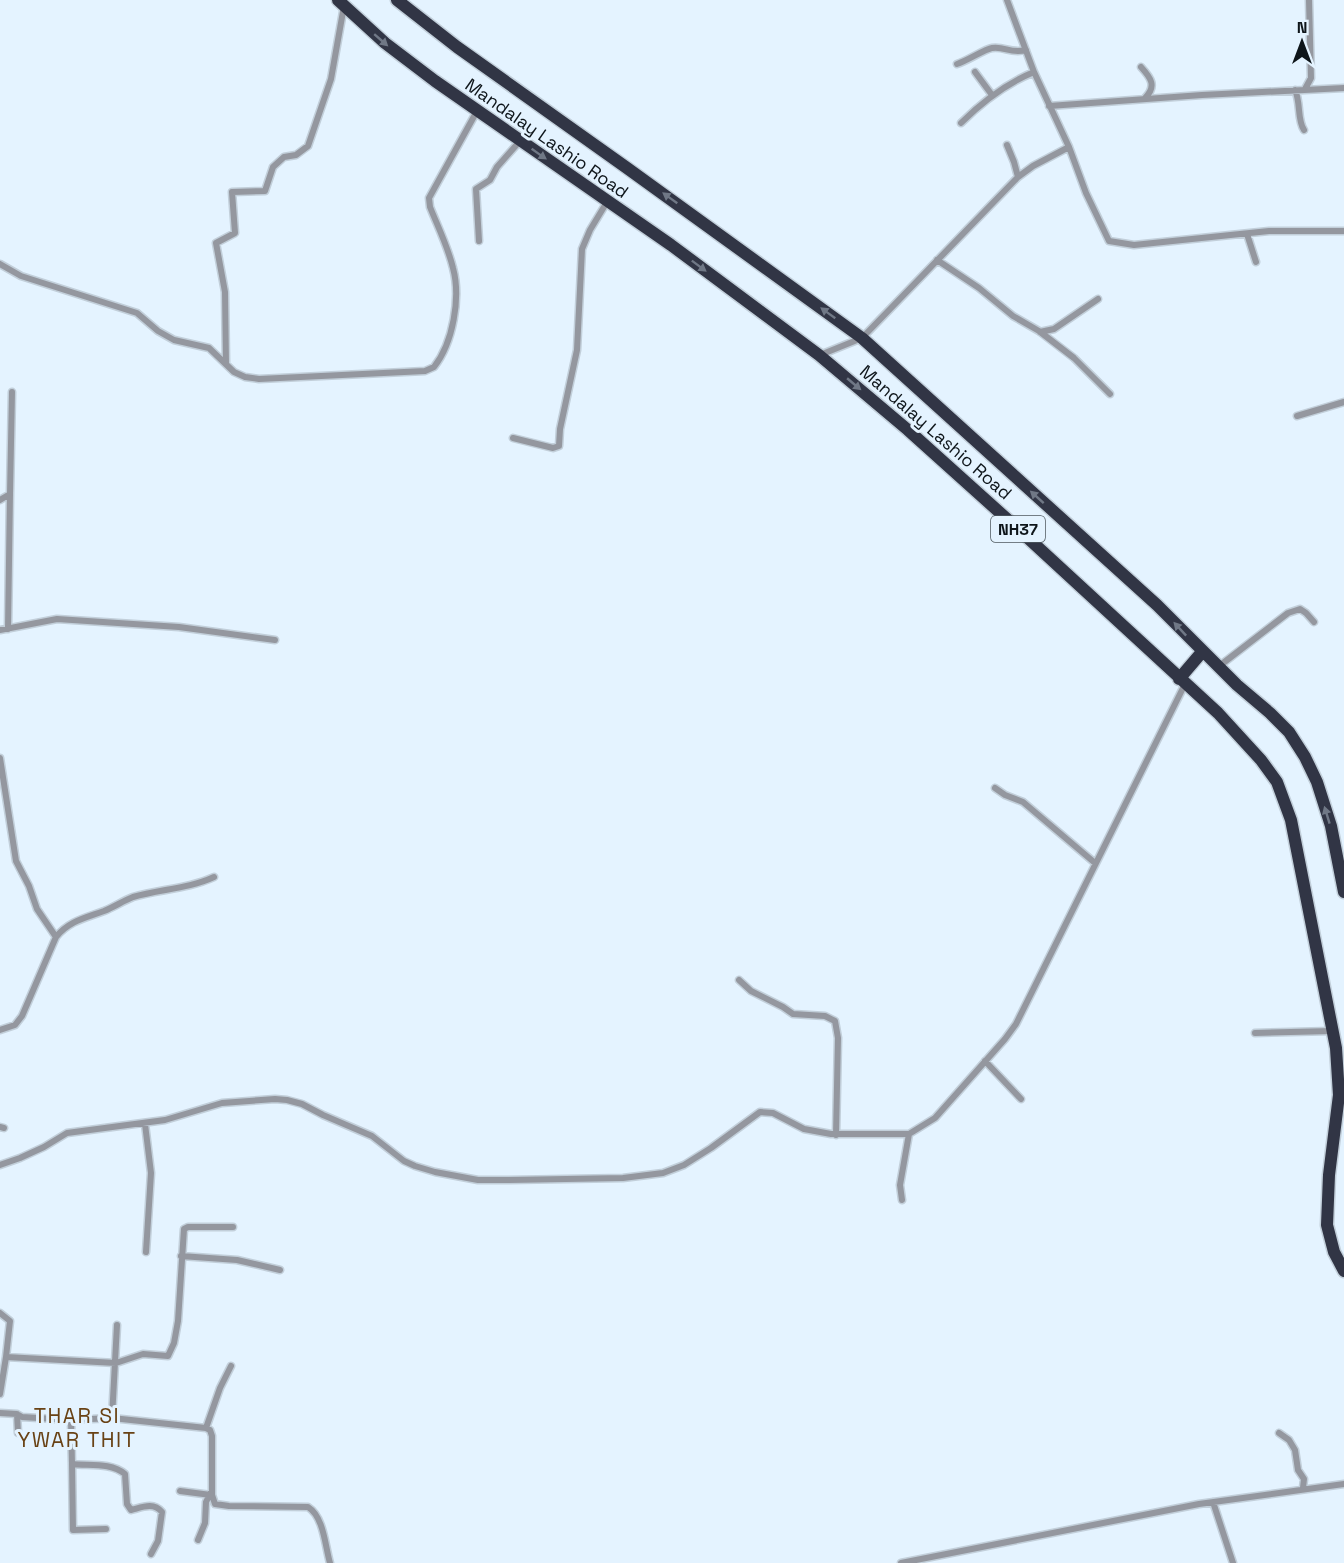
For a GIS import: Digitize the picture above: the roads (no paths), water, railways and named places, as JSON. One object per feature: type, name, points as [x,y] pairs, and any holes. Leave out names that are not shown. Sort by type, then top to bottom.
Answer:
[{"type":"highway","name":"Mandalay Lashio Road","points":[[397,0],[457,48],[862,338],[1157,604],[1202,652],[1289,732],[1317,782],[1331,826],[1344,892]]},
{"type":"highway","name":"Mandalay Lashio Road","points":[[341,3],[385,43],[477,111],[671,245],[819,355],[908,430],[1017,528],[1241,736],[1272,775],[1285,801],[1291,820],[1339,1071],[1339,1095],[1329,1175],[1327,1225],[1334,1252],[1344,1272]]},
{"type":"highway","points":[[1182,681],[1202,652]]},
{"type":"street","points":[[1007,0],[1034,72],[1109,241],[1134,245],[1269,231],[1344,231]]},
{"type":"street","points":[[1305,89],[1311,78],[1309,0]]},
{"type":"street","points":[[226,365],[225,292],[216,243],[235,233],[232,192],[266,191],[273,167],[284,157],[296,155],[308,146],[331,79],[341,3]]},
{"type":"street","points":[[957,64],[990,48],[1016,52],[1026,50]]},
{"type":"street","points":[[1141,67],[1151,78],[1153,85],[1151,93],[1145,99]]},
{"type":"street","points":[[975,72],[992,94]]},
{"type":"street","points":[[961,123],[992,94],[1034,72]]},
{"type":"street","points":[[1049,106],[1344,88]]},
{"type":"street","points":[[1295,90],[1300,105],[1301,126],[1304,130]]},
{"type":"street","points":[[0,264],[21,276],[136,313],[158,331],[174,340],[209,348],[234,372],[245,377],[259,379],[424,370],[434,367],[448,341],[453,314],[455,278],[430,207],[429,198],[477,111]]},
{"type":"street","points":[[479,241],[476,189],[490,180],[497,167],[520,141]]},
{"type":"street","points":[[1007,145],[1018,177]]},
{"type":"street","points":[[819,355],[862,338],[1018,177],[1033,166],[1069,147]]},
{"type":"street","points":[[513,438],[553,448],[559,446],[577,350],[582,249],[590,230],[607,202]]},
{"type":"street","points":[[1248,234],[1256,262]]},
{"type":"street","points":[[937,260],[1074,358],[1110,394]]},
{"type":"street","points":[[1040,332],[1054,329],[1098,299]]},
{"type":"street","points":[[8,629],[12,392]]},
{"type":"street","points":[[1297,416],[1344,402]]},
{"type":"street","points":[[0,500],[10,494]]},
{"type":"street","points":[[1218,667],[1288,613],[1300,609],[1314,622]]},
{"type":"street","points":[[0,630],[57,619],[179,627],[275,640]]},
{"type":"street","points":[[0,1165],[44,1148],[67,1133],[145,1124],[222,1103],[276,1099],[302,1104],[372,1136],[404,1161],[415,1166],[478,1180],[623,1178],[663,1173],[684,1165],[711,1148],[754,1115],[766,1112],[773,1113],[804,1129],[836,1135],[909,1134],[935,1118],[1016,1024],[1182,681]]},
{"type":"street","points":[[0,758],[16,861],[29,886],[37,909],[56,938]]},
{"type":"street","points":[[995,788],[1023,802],[1095,863]]},
{"type":"street","points":[[0,1030],[15,1024],[22,1016],[56,938],[64,928],[79,919],[107,910],[126,900],[196,885],[214,878]]},
{"type":"street","points":[[739,980],[751,991],[793,1014],[825,1016],[835,1021],[838,1038],[836,1135]]},
{"type":"street","points":[[1255,1033],[1333,1031]]},
{"type":"street","points":[[985,1061],[1022,1099]]},
{"type":"street","points":[[145,1124],[151,1173],[146,1252]]},
{"type":"street","points":[[902,1200],[900,1185],[909,1134]]},
{"type":"street","points":[[6,1357],[116,1363],[143,1354],[168,1356],[174,1344],[178,1321],[183,1229],[233,1227]]},
{"type":"street","points":[[181,1256],[237,1260],[280,1270]]},
{"type":"street","points":[[0,1313],[10,1322],[0,1394]]},
{"type":"street","points":[[112,1418],[117,1325]]},
{"type":"street","points":[[206,1428],[219,1388],[231,1366]]},
{"type":"street","points":[[0,1413],[17,1414],[22,1417],[71,1420],[112,1418],[206,1428],[210,1430],[212,1436],[211,1494],[215,1504],[308,1507],[318,1517],[330,1563]]},
{"type":"street","points":[[17,1414],[18,1433]]},
{"type":"street","points":[[71,1420],[73,1530],[106,1529]]},
{"type":"street","points":[[1279,1433],[1289,1440],[1295,1450],[1298,1470],[1304,1479],[1303,1488]]},
{"type":"street","points":[[72,1464],[111,1467],[120,1470],[125,1474],[127,1504],[131,1510],[149,1505],[162,1512],[158,1541],[151,1554]]},
{"type":"street","points":[[901,1563],[938,1559],[1213,1502],[1344,1484]]},
{"type":"street","points":[[180,1491],[211,1494]]},
{"type":"street","points":[[198,1540],[205,1523],[206,1502],[211,1494]]},
{"type":"street","points":[[1213,1502],[1233,1563]]},
{"type":"district","name":"THAR SI YWAR THIT","points":[[77,1427]]}]
